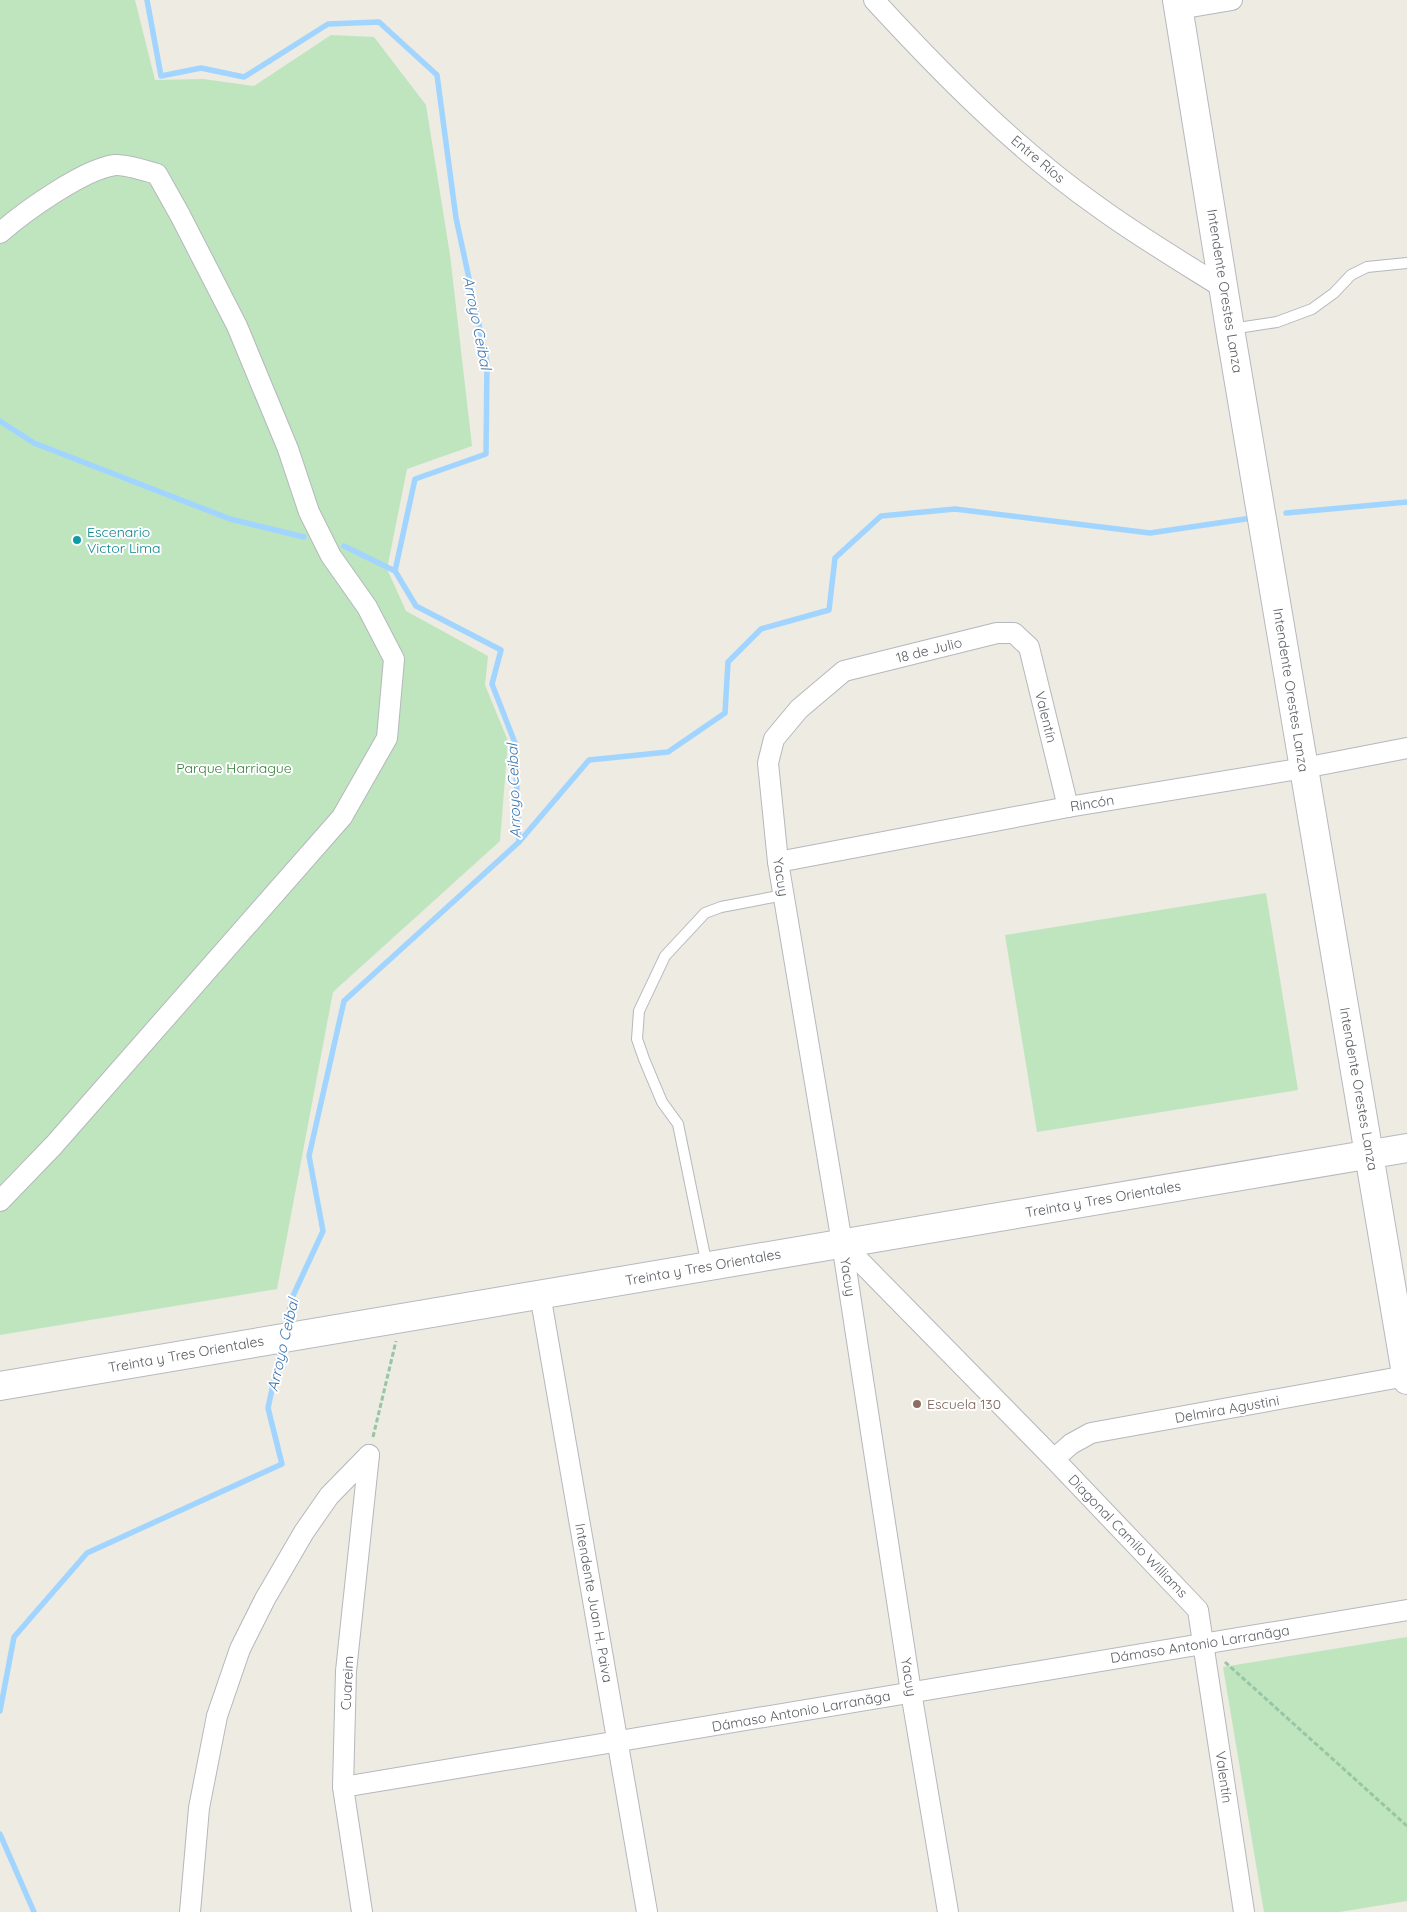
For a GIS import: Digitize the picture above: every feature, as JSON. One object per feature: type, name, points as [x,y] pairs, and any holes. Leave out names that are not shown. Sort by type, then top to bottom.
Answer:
[{"type":"street","name":"Entre Ríos","points":[[874,0],[965,94],[1033,157],[1097,206],[1224,289]]},
{"type":"street","points":[[1178,4],[1232,0]]},
{"type":"street","name":"Intendente Orestes Lanza","points":[[1178,4],[1230,329],[1407,1378]]},
{"type":"street","points":[[0,232],[84,174],[116,165],[157,174],[180,215],[236,326],[288,449],[309,512],[331,556],[367,607],[394,659],[387,738],[342,817],[54,1145],[0,1201]]},
{"type":"street","name":"18 de Julio","points":[[844,671],[997,632],[1014,633]]},
{"type":"street","name":"Valentín","points":[[1014,633],[1029,647],[1068,807]]},
{"type":"street","name":"Yacuy","points":[[844,671],[799,708],[774,740],[768,763],[778,862],[842,1243],[911,1692],[948,1912]]},
{"type":"street","name":"Rincón","points":[[778,862],[1068,807],[1304,768],[1407,748]]},
{"type":"street","name":"Treinta y Tres Orientales","points":[[0,1386],[1407,1148]]},
{"type":"street","name":"Diagonal Camilo Williams","points":[[842,1243],[1054,1459],[1198,1610],[1204,1643]]},
{"type":"street","name":"Intendente Juan H. Paiva","points":[[540,1294],[647,1912]]},
{"type":"street","name":"Delmira Agustini","points":[[1054,1459],[1071,1444],[1091,1434],[1407,1378]]},
{"type":"street","points":[[190,1912],[199,1808],[217,1716],[240,1649],[265,1599],[304,1532],[329,1496],[369,1454]]},
{"type":"street","name":"Cuareim","points":[[362,1912],[343,1787],[346,1670],[369,1454]]},
{"type":"street","name":"Dámaso Antonio Larranãga","points":[[343,1787],[1407,1610]]},
{"type":"street","name":"Valentín","points":[[1204,1643],[1244,1912]]},
{"type":"lane","points":[[1230,329],[1277,322],[1312,309],[1334,293],[1351,275],[1367,267],[1407,263]]},
{"type":"lane","points":[[707,1266],[678,1124],[662,1102],[637,1039],[639,1011],[665,956],[705,913],[722,907],[784,896]]},
{"type":"path","points":[[369,1454],[402,1318]]},
{"type":"path","points":[[1204,1643],[1407,1826]]},
{"type":"green space","name":"Parque Harriague","points":[[0,0],[135,0],[155,80],[203,79],[254,86],[331,35],[374,37],[426,105],[450,255],[472,446],[407,469],[387,569],[406,611],[488,656],[485,685],[508,741],[500,841],[333,992],[277,1289],[0,1335]]},
{"type":"green space","points":[[1266,893],[1298,1090],[1037,1132],[1005,935]]},
{"type":"green space","points":[[1407,1637],[1407,1901],[1339,1912],[1264,1912],[1223,1667]]},
{"type":"waterway","name":"Arroyo Ceibal","points":[[147,0],[161,76],[201,68],[244,77],[328,24],[379,22],[437,75],[456,218],[487,362],[486,454],[415,479],[395,571],[416,606],[501,650],[492,684],[515,743],[519,842],[344,1001],[309,1156],[323,1231],[292,1298],[285,1330]]},
{"type":"waterway","points":[[0,421],[34,443],[230,519],[304,537]]},
{"type":"waterway","points":[[1286,513],[1407,502]]},
{"type":"waterway","points":[[519,842],[589,760],[668,752],[725,713],[728,662],[761,629],[829,610],[835,558],[881,516],[955,509],[1150,533],[1252,518]]},
{"type":"waterway","points":[[344,546],[395,571]]},
{"type":"waterway","name":"Arroyo Ceibal","points":[[0,1711],[14,1637],[87,1553],[282,1464],[268,1408],[281,1347]]},
{"type":"waterway","name":"Arroyo Ceibal","points":[[0,1834],[34,1912]]},
{"type":"place","name":"Escenario Victor Lima","points":[[77,540]]},
{"type":"place","name":"Escuela 130","points":[[917,1404]]}]
